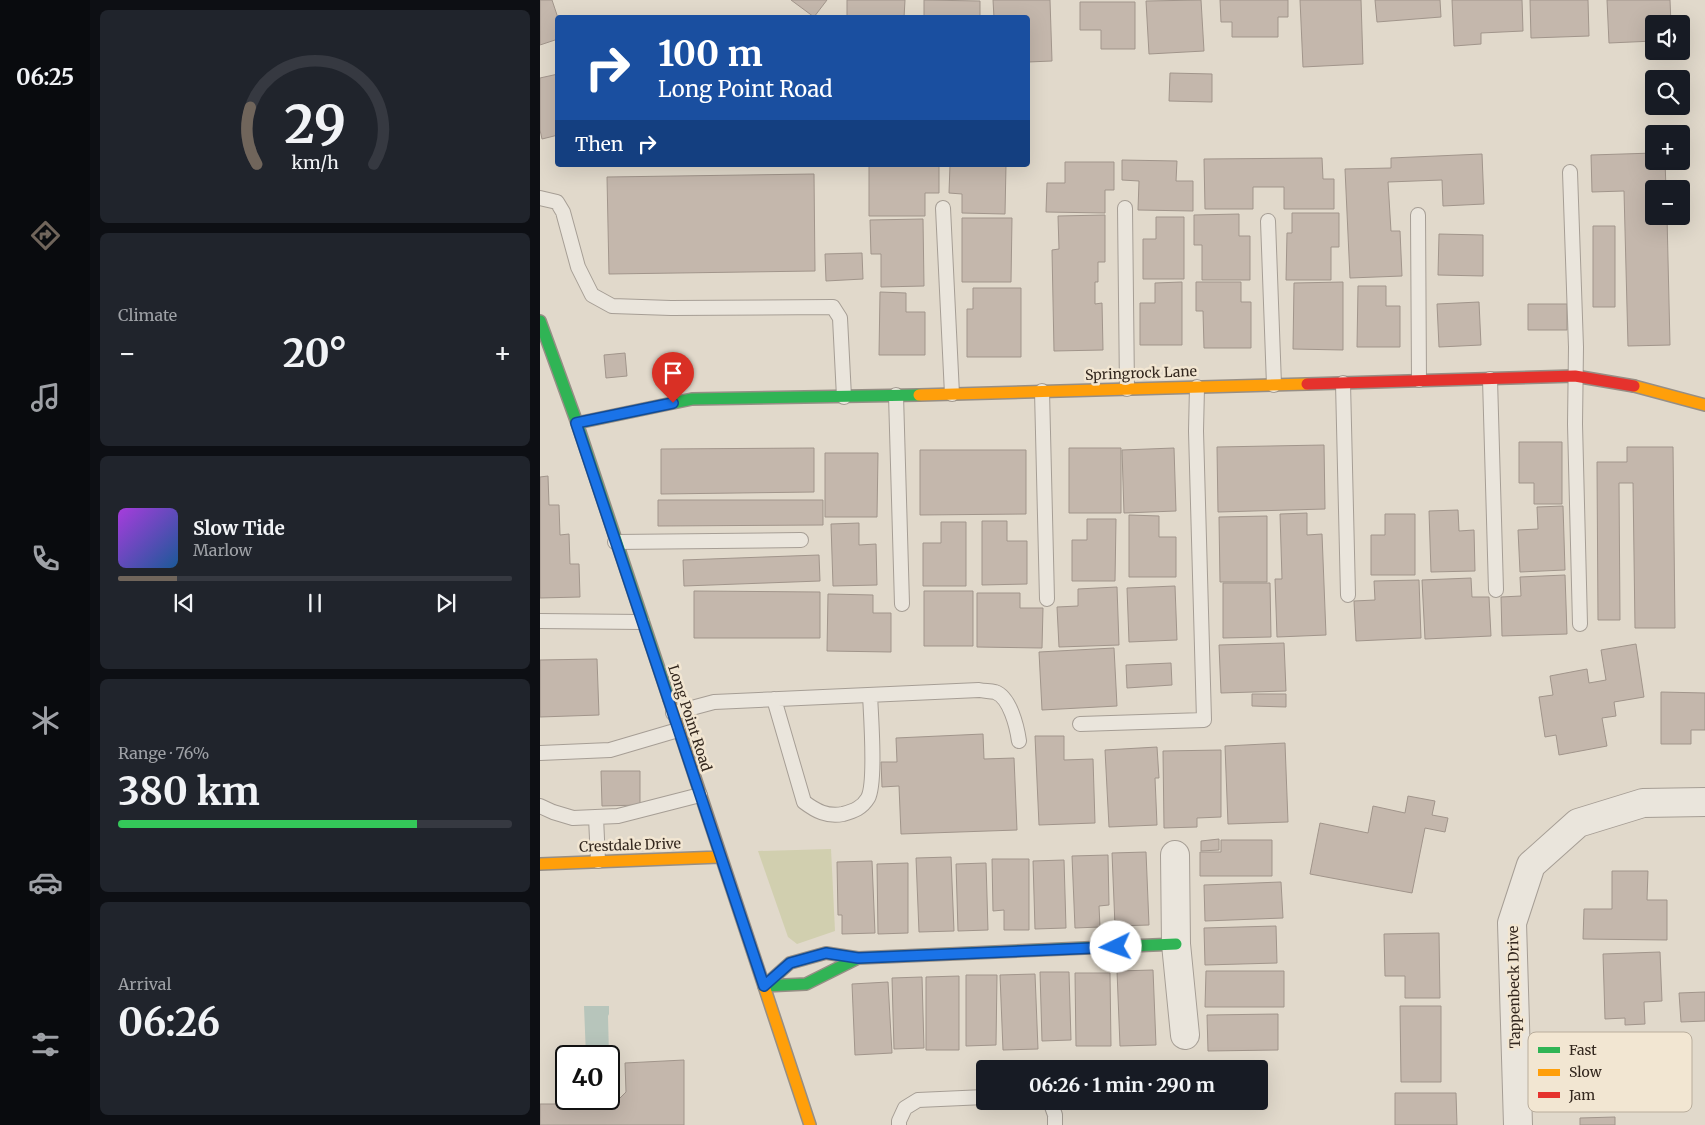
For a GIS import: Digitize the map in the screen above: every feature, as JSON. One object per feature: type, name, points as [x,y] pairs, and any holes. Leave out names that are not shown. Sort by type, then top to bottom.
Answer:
[{"type":"street","name":"Long Point Road","points":[[540,321],[544,348],[576,423],[810,1125]]},
{"type":"street","name":"Springrock Lane","points":[[576,423],[692,399],[844,397],[1575,376],[1624,383],[1705,405]]},
{"type":"street","name":"Tappenbeck Drive","points":[[1518,1125],[1512,923],[1531,866],[1578,823],[1643,803],[1705,802]]},
{"type":"street","points":[[1175,855],[1176,944],[1185,1035]]},
{"type":"street","name":"Crestdale Drive","points":[[540,864],[720,857]]},
{"type":"street","points":[[764,986],[790,963],[826,953],[858,958],[1176,944]]},
{"type":"street","points":[[764,986],[806,984],[858,958]]},
{"type":"lane","points":[[1570,172],[1576,347],[1575,424],[1580,624]]},
{"type":"lane","points":[[540,198],[557,202],[563,212],[578,267],[592,295],[612,306],[671,308],[833,307],[840,318],[844,397]]},
{"type":"lane","points":[[942,208],[952,394]]},
{"type":"lane","points":[[1125,208],[1127,389]]},
{"type":"lane","points":[[1418,215],[1419,380]]},
{"type":"lane","points":[[1268,221],[1274,385]]},
{"type":"lane","points":[[1490,378],[1496,590]]},
{"type":"lane","points":[[1343,383],[1348,595]]},
{"type":"lane","points":[[1080,724],[1204,720],[1196,431],[1197,387]]},
{"type":"lane","points":[[1042,391],[1047,599]]},
{"type":"lane","points":[[896,395],[902,604]]},
{"type":"lane","points":[[615,542],[801,540]]},
{"type":"lane","points":[[540,621],[642,622]]},
{"type":"lane","points":[[673,713],[714,702],[979,690],[997,692],[1008,704],[1018,731],[1019,741]]},
{"type":"lane","points":[[774,699],[804,802],[817,812],[838,815],[856,811],[868,798],[872,780],[870,695]]},
{"type":"lane","points":[[540,753],[610,750],[678,730]]},
{"type":"lane","points":[[540,806],[573,818],[618,816],[700,795]]},
{"type":"lane","points":[[596,817],[598,861]]},
{"type":"lane","points":[[899,1125],[904,1108],[918,1100],[976,1097]]},
{"type":"lane","points":[[1053,1110],[1055,1125]]},
{"type":"shaded area","points":[[831,849],[835,931],[797,944],[788,937],[758,851]]},
{"type":"shaded area","points":[[584,1006],[609,1006],[609,1045],[586,1045]]},
{"type":"building","points":[[540,0],[552,0],[557,15],[555,15],[555,40],[540,45]]},
{"type":"building","points":[[791,0],[827,0],[816,15],[811,15]]},
{"type":"building","points":[[847,0],[905,0],[904,15],[847,15]]},
{"type":"building","points":[[924,0],[980,1],[980,15],[924,15]]},
{"type":"building","points":[[993,0],[1050,0],[1052,61],[1030,62],[1030,15],[994,15]]},
{"type":"building","points":[[1201,0],[1204,51],[1149,54],[1146,1]]},
{"type":"building","points":[[1220,0],[1288,0],[1288,17],[1278,17],[1278,37],[1232,37],[1232,22],[1221,22]]},
{"type":"building","points":[[1300,0],[1361,0],[1363,64],[1303,67]]},
{"type":"building","points":[[1375,0],[1440,0],[1441,17],[1377,22]]},
{"type":"building","points":[[1452,0],[1522,0],[1523,31],[1481,33],[1481,44],[1454,46]]},
{"type":"building","points":[[1530,0],[1588,0],[1589,36],[1531,38]]},
{"type":"building","points":[[1607,0],[1670,0],[1671,15],[1645,15],[1645,41],[1609,43]]},
{"type":"building","points":[[1080,2],[1135,2],[1135,49],[1101,49],[1101,30],[1080,30]]},
{"type":"building","points":[[1170,73],[1212,74],[1212,102],[1169,101]]},
{"type":"building","points":[[555,75],[555,136],[542,139],[540,130],[540,78]]},
{"type":"building","points":[[1645,153],[1645,170],[1665,170],[1666,180],[1645,180],[1645,225],[1667,225],[1670,345],[1628,346],[1624,191],[1592,192],[1591,155]]},
{"type":"building","points":[[1482,154],[1484,204],[1443,206],[1442,180],[1388,182],[1391,231],[1400,231],[1402,276],[1350,278],[1345,169],[1391,168],[1391,158]]},
{"type":"building","points":[[1322,158],[1323,179],[1334,179],[1334,209],[1284,209],[1284,187],[1253,187],[1253,209],[1205,209],[1204,159]]},
{"type":"building","points":[[1122,160],[1177,161],[1176,181],[1193,181],[1193,211],[1138,210],[1139,181],[1122,180]]},
{"type":"building","points":[[1065,162],[1114,162],[1114,190],[1105,190],[1105,213],[1046,212],[1047,183],[1065,183]]},
{"type":"building","points":[[869,167],[939,167],[939,193],[925,193],[925,216],[869,216]]},
{"type":"building","points":[[950,167],[1006,167],[1005,214],[962,213],[962,194],[949,193]]},
{"type":"building","points":[[814,174],[815,271],[609,274],[607,177]]},
{"type":"building","points":[[1292,213],[1339,213],[1339,247],[1331,247],[1331,280],[1286,280],[1287,233],[1292,233]]},
{"type":"building","points":[[1239,214],[1239,236],[1250,236],[1250,280],[1202,280],[1202,245],[1194,245],[1194,215]]},
{"type":"building","points":[[1105,215],[1105,262],[1098,262],[1098,282],[1095,282],[1095,304],[1102,303],[1103,350],[1054,351],[1052,250],[1059,249],[1058,216]]},
{"type":"building","points":[[1156,217],[1184,217],[1184,279],[1143,279],[1143,239],[1156,239]]},
{"type":"building","points":[[962,218],[1012,218],[1011,282],[962,282]]},
{"type":"building","points":[[923,219],[924,286],[881,287],[881,254],[871,254],[870,220]]},
{"type":"building","points":[[1593,226],[1615,226],[1615,307],[1593,307]]},
{"type":"building","points":[[1439,234],[1483,235],[1483,276],[1438,275]]},
{"type":"building","points":[[862,253],[863,279],[826,281],[825,254]]},
{"type":"building","points":[[1182,282],[1182,345],[1140,345],[1140,303],[1155,303],[1155,283]]},
{"type":"building","points":[[1196,282],[1241,282],[1241,302],[1251,302],[1251,348],[1204,348],[1203,311],[1196,311]]},
{"type":"building","points":[[1343,282],[1343,350],[1293,349],[1294,283]]},
{"type":"building","points":[[1358,286],[1386,286],[1386,306],[1400,306],[1400,347],[1357,347]]},
{"type":"building","points":[[973,288],[1021,288],[1021,357],[967,357],[967,309],[973,309]]},
{"type":"building","points":[[880,292],[906,293],[906,312],[925,312],[925,355],[879,355]]},
{"type":"building","points":[[1479,302],[1481,345],[1439,347],[1437,304]]},
{"type":"building","points":[[1528,304],[1567,304],[1567,330],[1528,330]]},
{"type":"building","points":[[625,353],[627,376],[606,378],[604,355]]},
{"type":"building","points":[[1519,442],[1562,442],[1562,504],[1534,504],[1534,483],[1519,483]]},
{"type":"building","points":[[1324,445],[1325,509],[1218,512],[1217,447]]},
{"type":"building","points":[[1627,447],[1673,447],[1675,628],[1635,628],[1633,483],[1619,483],[1620,620],[1598,620],[1597,462],[1627,462]]},
{"type":"building","points":[[814,448],[814,492],[661,494],[661,449]]},
{"type":"building","points":[[1069,448],[1121,448],[1121,513],[1069,513]]},
{"type":"building","points":[[1174,448],[1176,511],[1124,513],[1122,450]]},
{"type":"building","points":[[920,450],[1026,450],[1026,514],[920,515]]},
{"type":"building","points":[[825,453],[878,453],[877,517],[825,517]]},
{"type":"building","points":[[548,476],[549,505],[559,505],[560,535],[569,534],[570,564],[579,564],[580,597],[540,598],[540,477]]},
{"type":"building","points":[[658,500],[823,500],[823,525],[658,526]]},
{"type":"building","points":[[1563,506],[1565,570],[1520,572],[1518,530],[1538,529],[1537,507]]},
{"type":"building","points":[[1458,510],[1459,531],[1474,530],[1475,571],[1431,572],[1429,511]]},
{"type":"building","points":[[1307,513],[1307,535],[1322,534],[1326,635],[1277,637],[1275,579],[1282,579],[1280,514]]},
{"type":"building","points":[[1385,514],[1415,514],[1415,575],[1371,575],[1371,535],[1385,535]]},
{"type":"building","points":[[1129,515],[1159,516],[1159,537],[1176,537],[1176,577],[1129,577]]},
{"type":"building","points":[[1267,516],[1267,582],[1220,582],[1219,517]]},
{"type":"building","points":[[1087,519],[1116,519],[1115,581],[1072,581],[1072,540],[1087,540]]},
{"type":"building","points":[[982,521],[1007,521],[1007,541],[1027,541],[1027,584],[982,585]]},
{"type":"building","points":[[941,522],[966,522],[966,586],[923,586],[923,543],[941,543]]},
{"type":"building","points":[[859,523],[859,545],[876,544],[877,585],[833,586],[831,524]]},
{"type":"building","points":[[819,555],[820,581],[684,586],[683,560]]},
{"type":"building","points":[[1565,575],[1567,634],[1502,636],[1501,597],[1521,596],[1520,577]]},
{"type":"building","points":[[1471,578],[1472,597],[1489,597],[1491,636],[1425,639],[1422,580]]},
{"type":"building","points":[[1419,580],[1421,638],[1356,641],[1354,601],[1375,600],[1374,581]]},
{"type":"building","points":[[1223,583],[1270,583],[1271,637],[1223,638]]},
{"type":"building","points":[[1175,586],[1177,640],[1129,642],[1127,588]]},
{"type":"building","points":[[1117,587],[1119,645],[1059,647],[1057,607],[1078,606],[1078,589]]},
{"type":"building","points":[[694,591],[820,592],[820,638],[694,638]]},
{"type":"building","points":[[924,591],[973,591],[973,646],[924,646]]},
{"type":"building","points":[[977,593],[1020,593],[1020,608],[1043,608],[1042,648],[977,647]]},
{"type":"building","points":[[828,594],[873,595],[873,613],[891,613],[891,652],[827,651]]},
{"type":"building","points":[[1284,643],[1286,691],[1221,693],[1219,645]]},
{"type":"building","points":[[1636,644],[1644,697],[1614,702],[1616,716],[1602,718],[1607,746],[1559,755],[1556,735],[1545,737],[1539,697],[1553,695],[1550,676],[1587,669],[1589,683],[1606,680],[1601,650]]},
{"type":"building","points":[[1114,648],[1117,706],[1042,710],[1039,652]]},
{"type":"building","points":[[597,659],[599,715],[540,717],[540,660]]},
{"type":"building","points":[[1171,663],[1172,685],[1127,688],[1126,665]]},
{"type":"building","points":[[1661,692],[1705,693],[1705,730],[1691,730],[1691,744],[1661,744]]},
{"type":"building","points":[[1252,694],[1286,694],[1286,707],[1252,706]]},
{"type":"building","points":[[983,734],[984,759],[1014,758],[1017,830],[901,834],[899,786],[882,787],[881,762],[897,762],[896,738]]},
{"type":"building","points":[[1035,736],[1064,736],[1064,760],[1093,759],[1095,823],[1039,825]]},
{"type":"building","points":[[1285,743],[1288,822],[1228,824],[1225,746]]},
{"type":"building","points":[[1157,747],[1159,778],[1155,778],[1157,825],[1109,827],[1105,750]]},
{"type":"building","points":[[1221,750],[1221,817],[1197,818],[1197,827],[1164,828],[1163,751]]},
{"type":"building","points":[[601,771],[640,771],[640,805],[602,806]]},
{"type":"building","points":[[1408,796],[1435,801],[1432,815],[1448,818],[1445,832],[1425,828],[1412,893],[1310,874],[1320,823],[1368,833],[1373,806],[1405,813]]},
{"type":"building","points":[[1219,839],[1219,850],[1201,851],[1201,841]]},
{"type":"building","points":[[1221,840],[1272,840],[1272,876],[1200,876],[1200,852],[1221,852]]},
{"type":"building","points":[[1146,852],[1149,925],[1115,926],[1112,853]]},
{"type":"building","points":[[1108,855],[1109,905],[1099,906],[1100,927],[1075,928],[1072,856]]},
{"type":"building","points":[[951,857],[954,931],[919,932],[916,858]]},
{"type":"building","points":[[992,859],[1029,859],[1029,930],[1004,930],[1004,910],[993,911]]},
{"type":"building","points":[[1064,860],[1066,928],[1035,929],[1033,861]]},
{"type":"building","points":[[872,861],[875,933],[842,934],[842,915],[838,915],[837,862]]},
{"type":"building","points":[[908,863],[908,933],[878,934],[877,864]]},
{"type":"building","points":[[986,863],[988,930],[958,931],[956,864]]},
{"type":"building","points":[[1612,871],[1648,871],[1647,900],[1667,900],[1667,940],[1583,939],[1584,909],[1612,909]]},
{"type":"building","points":[[1281,882],[1283,918],[1205,921],[1204,885]]},
{"type":"building","points":[[1276,926],[1277,963],[1205,965],[1204,928]]},
{"type":"building","points":[[1439,933],[1440,998],[1405,998],[1405,976],[1385,976],[1384,934]]},
{"type":"building","points":[[1660,952],[1662,1001],[1644,1002],[1645,1024],[1625,1025],[1625,1018],[1605,1019],[1603,954]]},
{"type":"building","points":[[1153,970],[1156,1045],[1120,1046],[1117,971]]},
{"type":"building","points":[[1206,971],[1284,971],[1284,1007],[1205,1007]]},
{"type":"building","points":[[1040,972],[1069,972],[1071,1040],[1042,1041]]},
{"type":"building","points":[[1075,973],[1110,973],[1111,1046],[1076,1046]]},
{"type":"building","points":[[1035,974],[1038,1049],[1003,1050],[1000,975]]},
{"type":"building","points":[[966,975],[997,975],[996,1045],[966,1046]]},
{"type":"building","points":[[959,976],[959,1050],[926,1050],[926,977]]},
{"type":"building","points":[[922,977],[924,1048],[894,1049],[892,978]]},
{"type":"building","points":[[888,982],[892,1053],[855,1055],[852,984]]},
{"type":"building","points":[[1705,992],[1705,1021],[1681,1022],[1679,993]]},
{"type":"building","points":[[1400,1006],[1441,1006],[1441,1082],[1401,1082]]},
{"type":"building","points":[[1278,1014],[1278,1050],[1208,1051],[1207,1015]]},
{"type":"building","points":[[684,1060],[684,1125],[540,1125],[540,1104],[555,1104],[555,1110],[620,1110],[620,1098],[626,1092],[625,1063]]},
{"type":"building","points":[[1395,1093],[1456,1093],[1457,1125],[1395,1125]]},
{"type":"building","points":[[1615,1117],[1615,1125],[1580,1125],[1580,1118]]},
{"type":"traffic: fast","points":[[540,321],[577,423],[669,699]]},
{"type":"traffic: fast","points":[[577,423],[692,399],[919,395]]},
{"type":"traffic: fast","points":[[858,958],[806,984],[764,986],[790,963],[826,953],[858,958],[1176,944]]},
{"type":"traffic: slow","points":[[919,395],[1307,384]]},
{"type":"traffic: slow","points":[[1634,386],[1705,405]]},
{"type":"traffic: slow","points":[[669,699],[810,1125]]},
{"type":"traffic: slow","points":[[540,864],[720,857]]},
{"type":"traffic: jam","points":[[1307,384],[1575,376],[1634,386]]},
{"type":"route","points":[[673,403],[576,423],[764,986],[790,963],[826,953],[858,958],[1116,947]]}]
